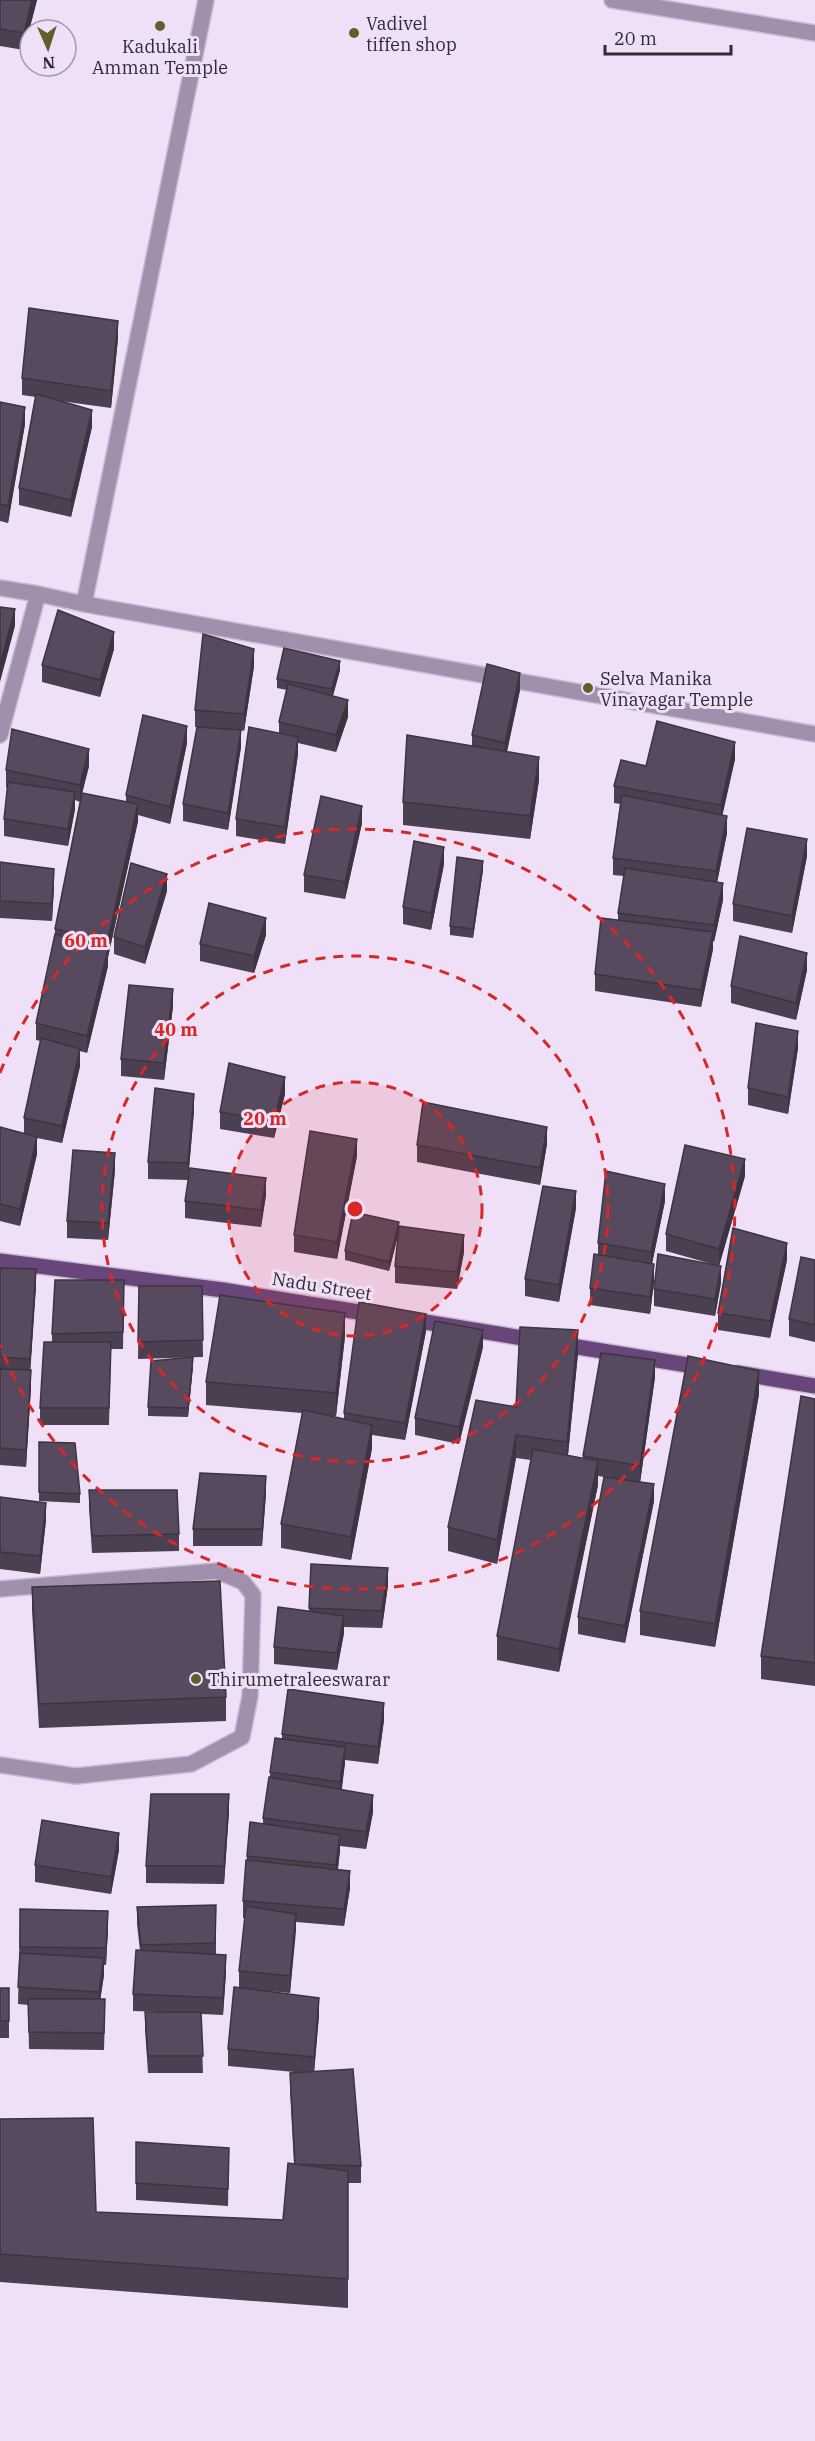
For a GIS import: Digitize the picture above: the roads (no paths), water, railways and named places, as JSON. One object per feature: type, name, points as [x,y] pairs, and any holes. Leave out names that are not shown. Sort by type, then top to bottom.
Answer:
[{"type":"main road","name":"Nadu Street","points":[[0,1261],[223,1290],[550,1341],[815,1386]]},
{"type":"street","points":[[84,604],[206,0]]},
{"type":"street","points":[[612,0],[815,33]]},
{"type":"street","points":[[0,588],[815,734]]},
{"type":"street","points":[[0,735],[38,594]]},
{"type":"street","points":[[0,1588],[217,1570],[243,1582],[253,1595],[250,1696],[242,1737],[191,1764],[76,1776],[0,1766]]},
{"type":"place","name":"Kadukali Amman Temple","points":[[160,26]]},
{"type":"place","name":"Vadivel tiffen shop","points":[[354,33]]},
{"type":"place","name":"Selva Manika Vinayagar Temple","points":[[588,688]]},
{"type":"place","name":"Thirumetraleeswarar","points":[[196,1679]]}]
